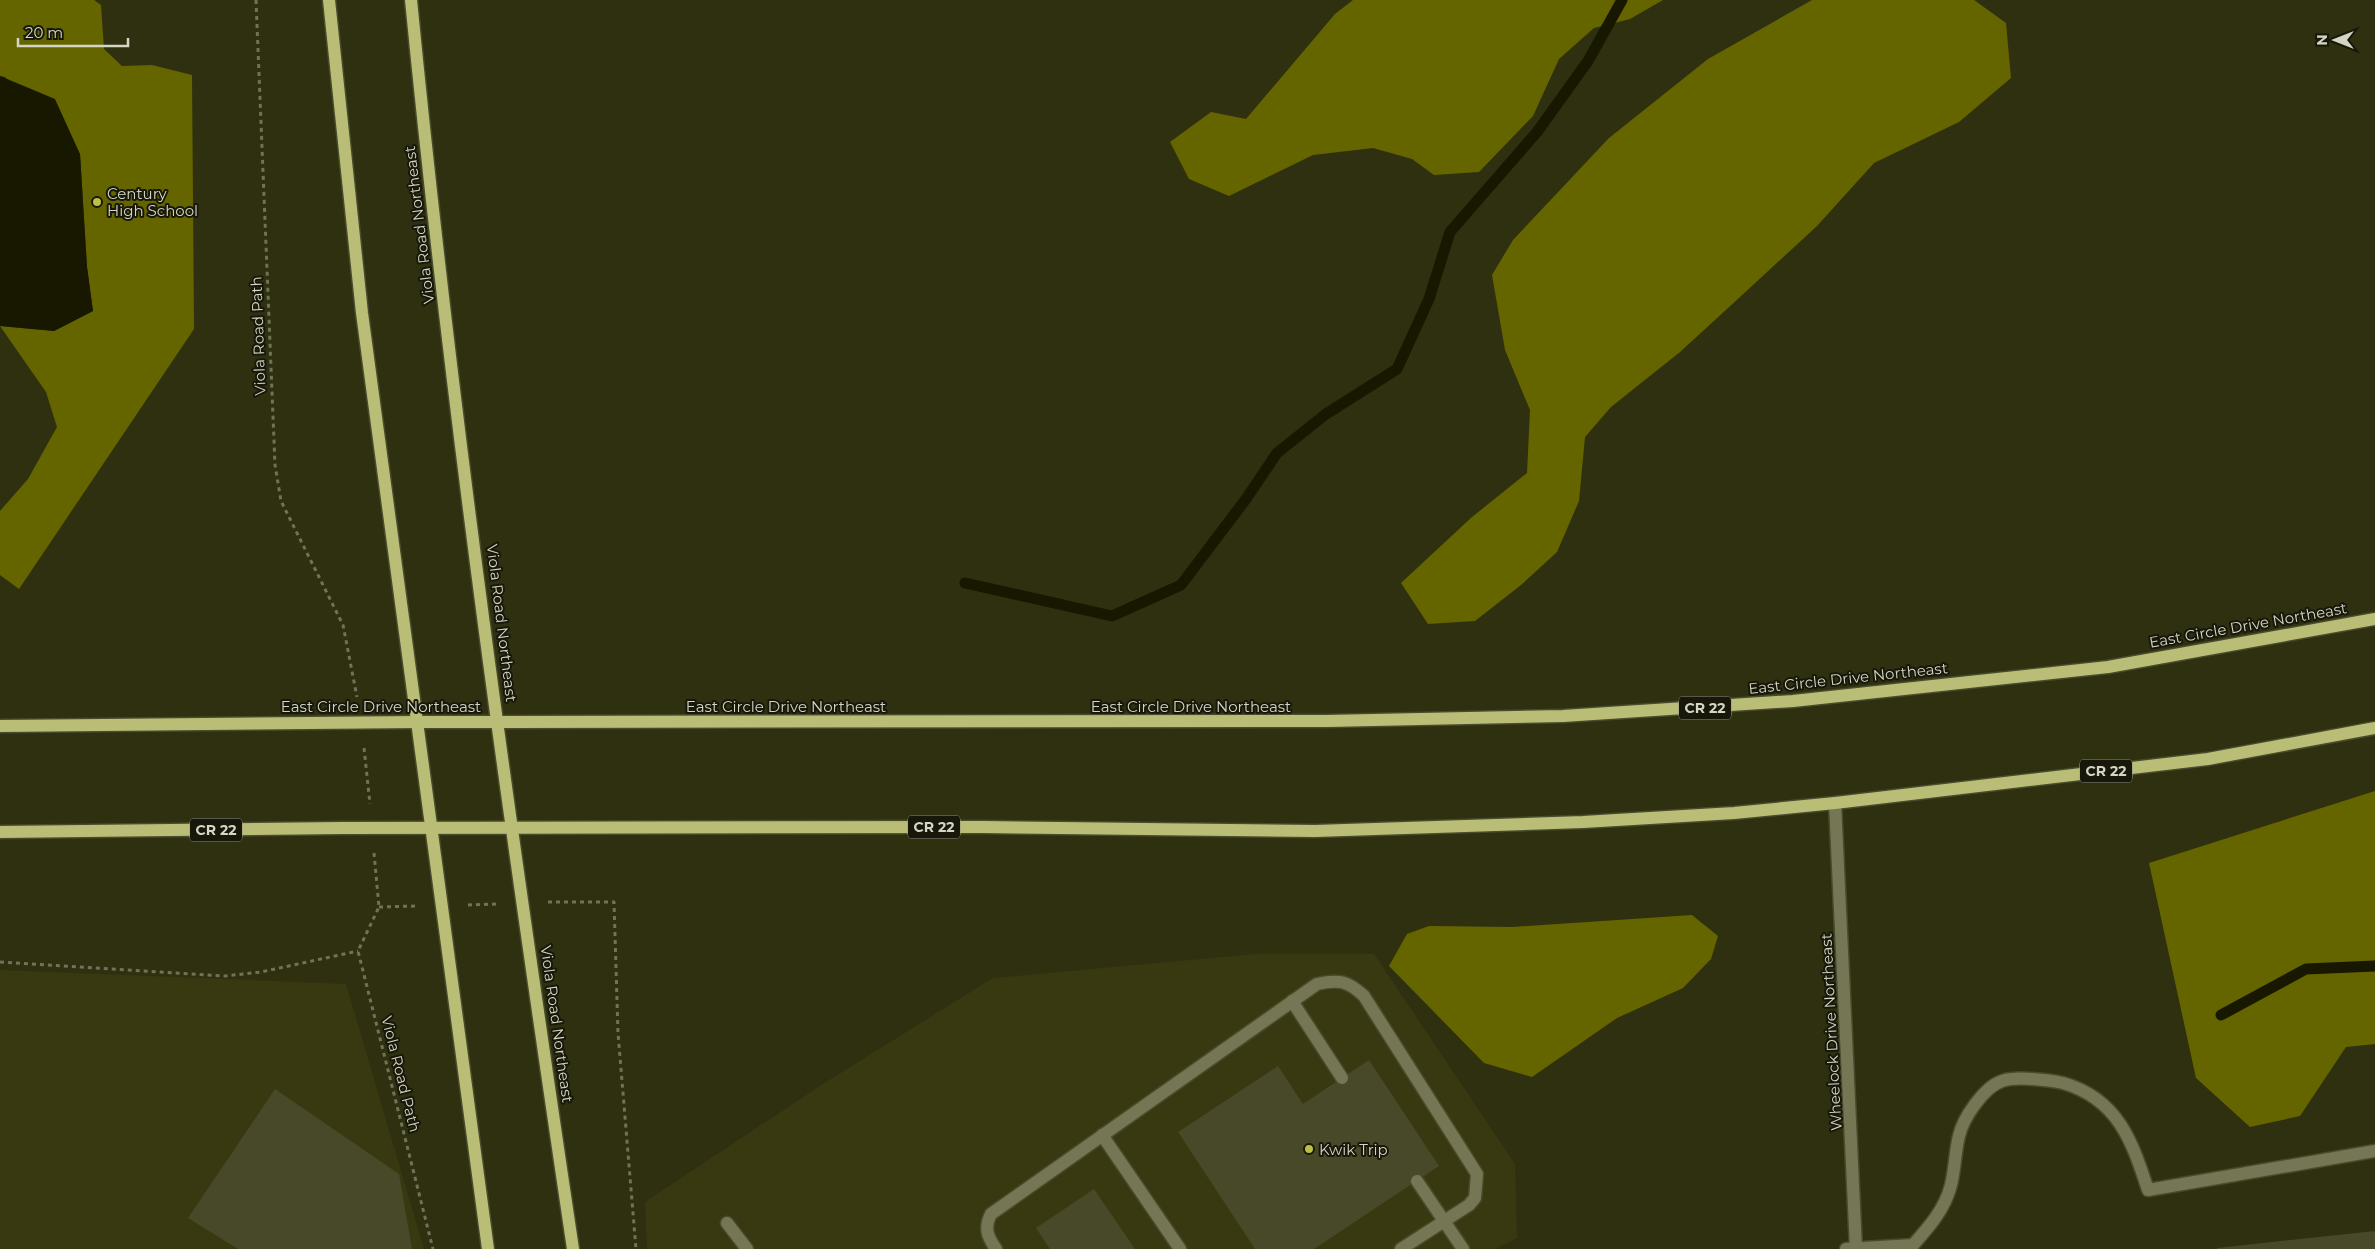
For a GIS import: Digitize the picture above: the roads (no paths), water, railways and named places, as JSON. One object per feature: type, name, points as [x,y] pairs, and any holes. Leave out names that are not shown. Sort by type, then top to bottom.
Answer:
[{"type":"main road","points":[[329,0],[362,313],[444,906],[488,1249]]},
{"type":"main road","name":"Viola Road Northeast","points":[[411,0],[426,147],[498,722],[573,1249]]},
{"type":"main road","name":"East Circle Drive Northeast","points":[[0,726],[362,722],[1327,721],[1563,716],[1680,710],[1793,701],[2108,667],[2375,619]]},
{"type":"main road","name":"CR 22","points":[[0,832],[372,828],[984,827],[1315,831],[1442,828],[1687,816],[1835,803],[2208,759],[2375,728]]},
{"type":"street","name":"Wheelock Drive Northeast","points":[[1835,803],[1856,1248]]},
{"type":"street","points":[[996,1249],[988,1237],[986,1224],[991,1214],[1292,1001],[1317,984],[1332,980],[1352,984],[1364,996],[1477,1174],[1474,1198],[1469,1205],[1401,1249]]},
{"type":"street","points":[[1292,1001],[1342,1078]]},
{"type":"street","points":[[1846,1249],[1913,1245],[1936,1219],[1951,1186],[1959,1134],[1977,1099],[2002,1081],[2047,1079],[2077,1087],[2110,1109],[2132,1141],[2148,1190],[2375,1151]]},
{"type":"street","points":[[1102,1135],[1180,1249]]},
{"type":"street","points":[[1417,1181],[1463,1249]]},
{"type":"street","points":[[727,1223],[747,1249]]},
{"type":"waterway","points":[[965,583],[1112,616],[1181,585],[1246,499],[1277,453],[1326,414],[1397,369],[1429,299],[1450,232],[1537,132],[1588,61],[1622,0]]},
{"type":"waterway","points":[[2221,1015],[2306,969],[2375,966]]},
{"type":"tunnel","points":[[1342,1078],[1417,1181]]},
{"type":"place","name":"Century High School","points":[[97,202]]},
{"type":"place","name":"Kwik Trip","points":[[1309,1149]]}]
